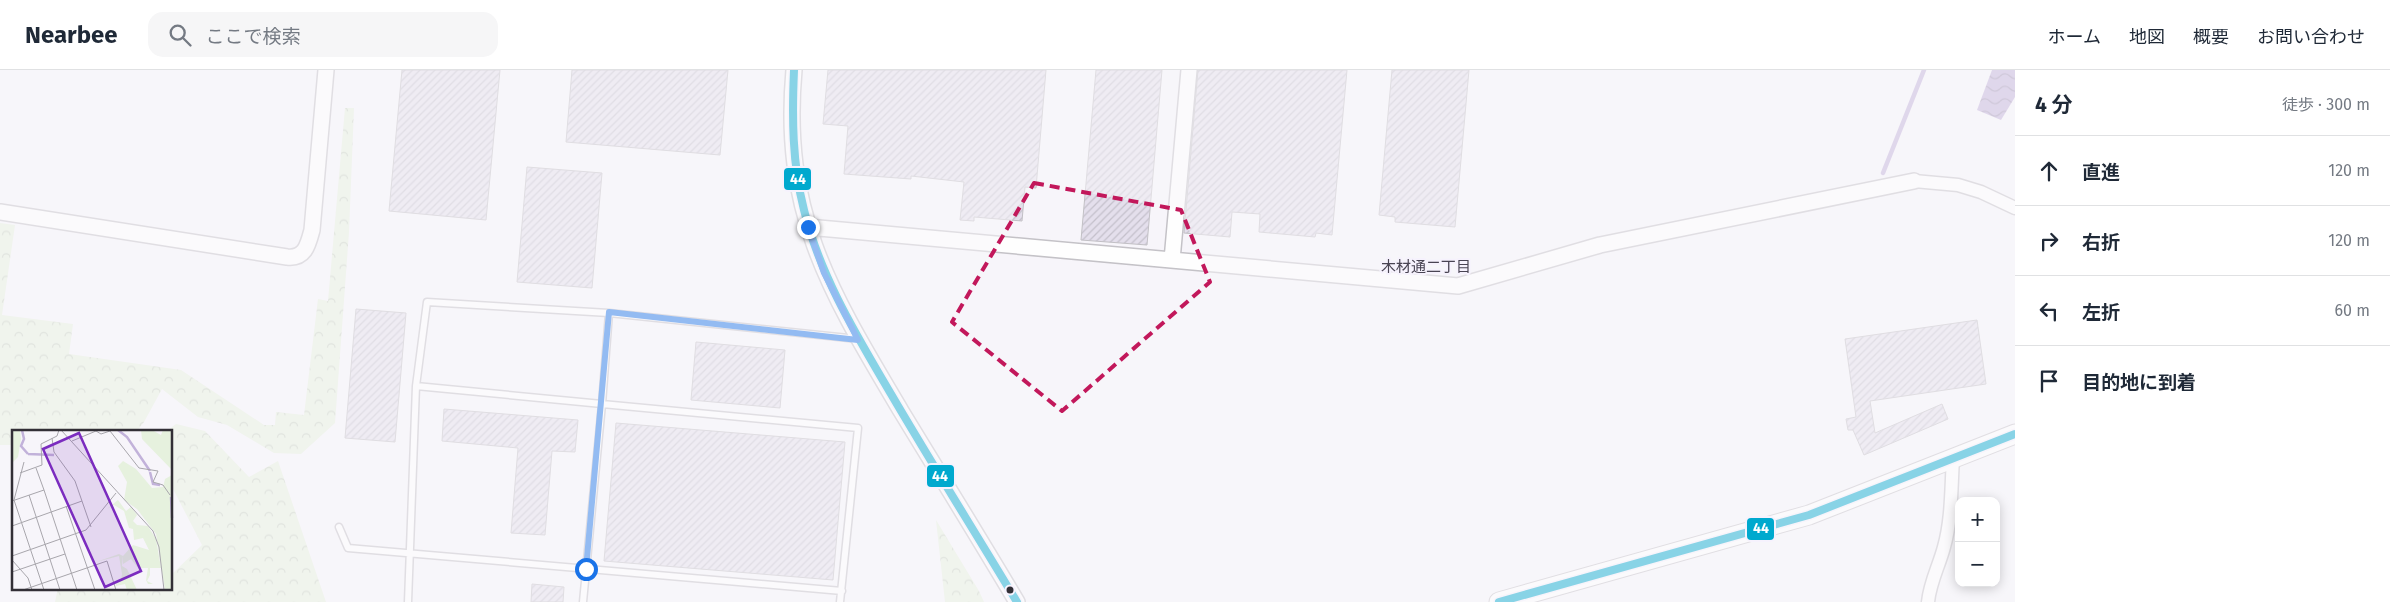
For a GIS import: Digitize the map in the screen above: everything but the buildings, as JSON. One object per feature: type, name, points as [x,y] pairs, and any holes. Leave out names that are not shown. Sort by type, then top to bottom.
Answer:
[{"type":"main road","points":[[1499,602],[1809,515],[2015,434]]},
{"type":"street","points":[[0,212],[286,256],[299,256],[305,250],[312,230],[326,70]]},
{"type":"street","points":[[794,70],[792,140],[798,191],[824,273],[858,340],[1016,602]]},
{"type":"street","points":[[1172,260],[1189,70]]},
{"type":"street","points":[[808,227],[1458,286],[1600,245],[1914,181],[1958,185],[1981,192],[2015,208]]},
{"type":"street","points":[[1928,602],[1929,586],[1944,548],[1950,518],[1953,459]]},
{"type":"lane","points":[[408,602],[416,386],[427,302],[609,312],[858,340]]},
{"type":"lane","points":[[583,602],[609,312]]},
{"type":"lane","points":[[416,386],[858,428],[840,602]]},
{"type":"lane","points":[[339,527],[348,548],[411,555],[842,591]]},
{"type":"highlighted area","points":[[1034,183],[1181,210],[1210,282],[1062,411],[952,322]]},
{"type":"green space","points":[[345,108],[354,108],[349,232],[335,423],[301,454],[274,453],[227,425],[198,417],[162,389],[138,430],[12,430],[12,445],[0,445],[0,223],[15,225],[2,315],[73,324],[69,354],[181,370],[264,425],[275,425],[276,412],[304,415],[318,299],[328,301]]},
{"type":"green space","points":[[176,424],[205,431],[249,477],[278,461],[326,602],[55,602],[58,590],[172,590],[172,574],[202,545],[172,487],[172,430],[168,430]]},
{"type":"green space","points":[[936,520],[979,591],[984,602],[945,602]]},
{"type":"water","points":[[1992,70],[2015,70],[2015,97],[2001,120],[1977,110]]},
{"type":"waterway","points":[[1883,173],[1924,70]]},
{"type":"transit line","name":"44","points":[[794,70],[793,123],[797,175],[811,234],[830,282],[865,350],[1017,602]]},
{"type":"transit line","name":"44","points":[[1499,602],[1809,515],[2015,434]]},
{"type":"district","name":"木材通二丁目","points":[[1426,267]]},
{"type":"route","points":[[586,569],[609,312],[858,340],[824,273],[808,227]]}]
